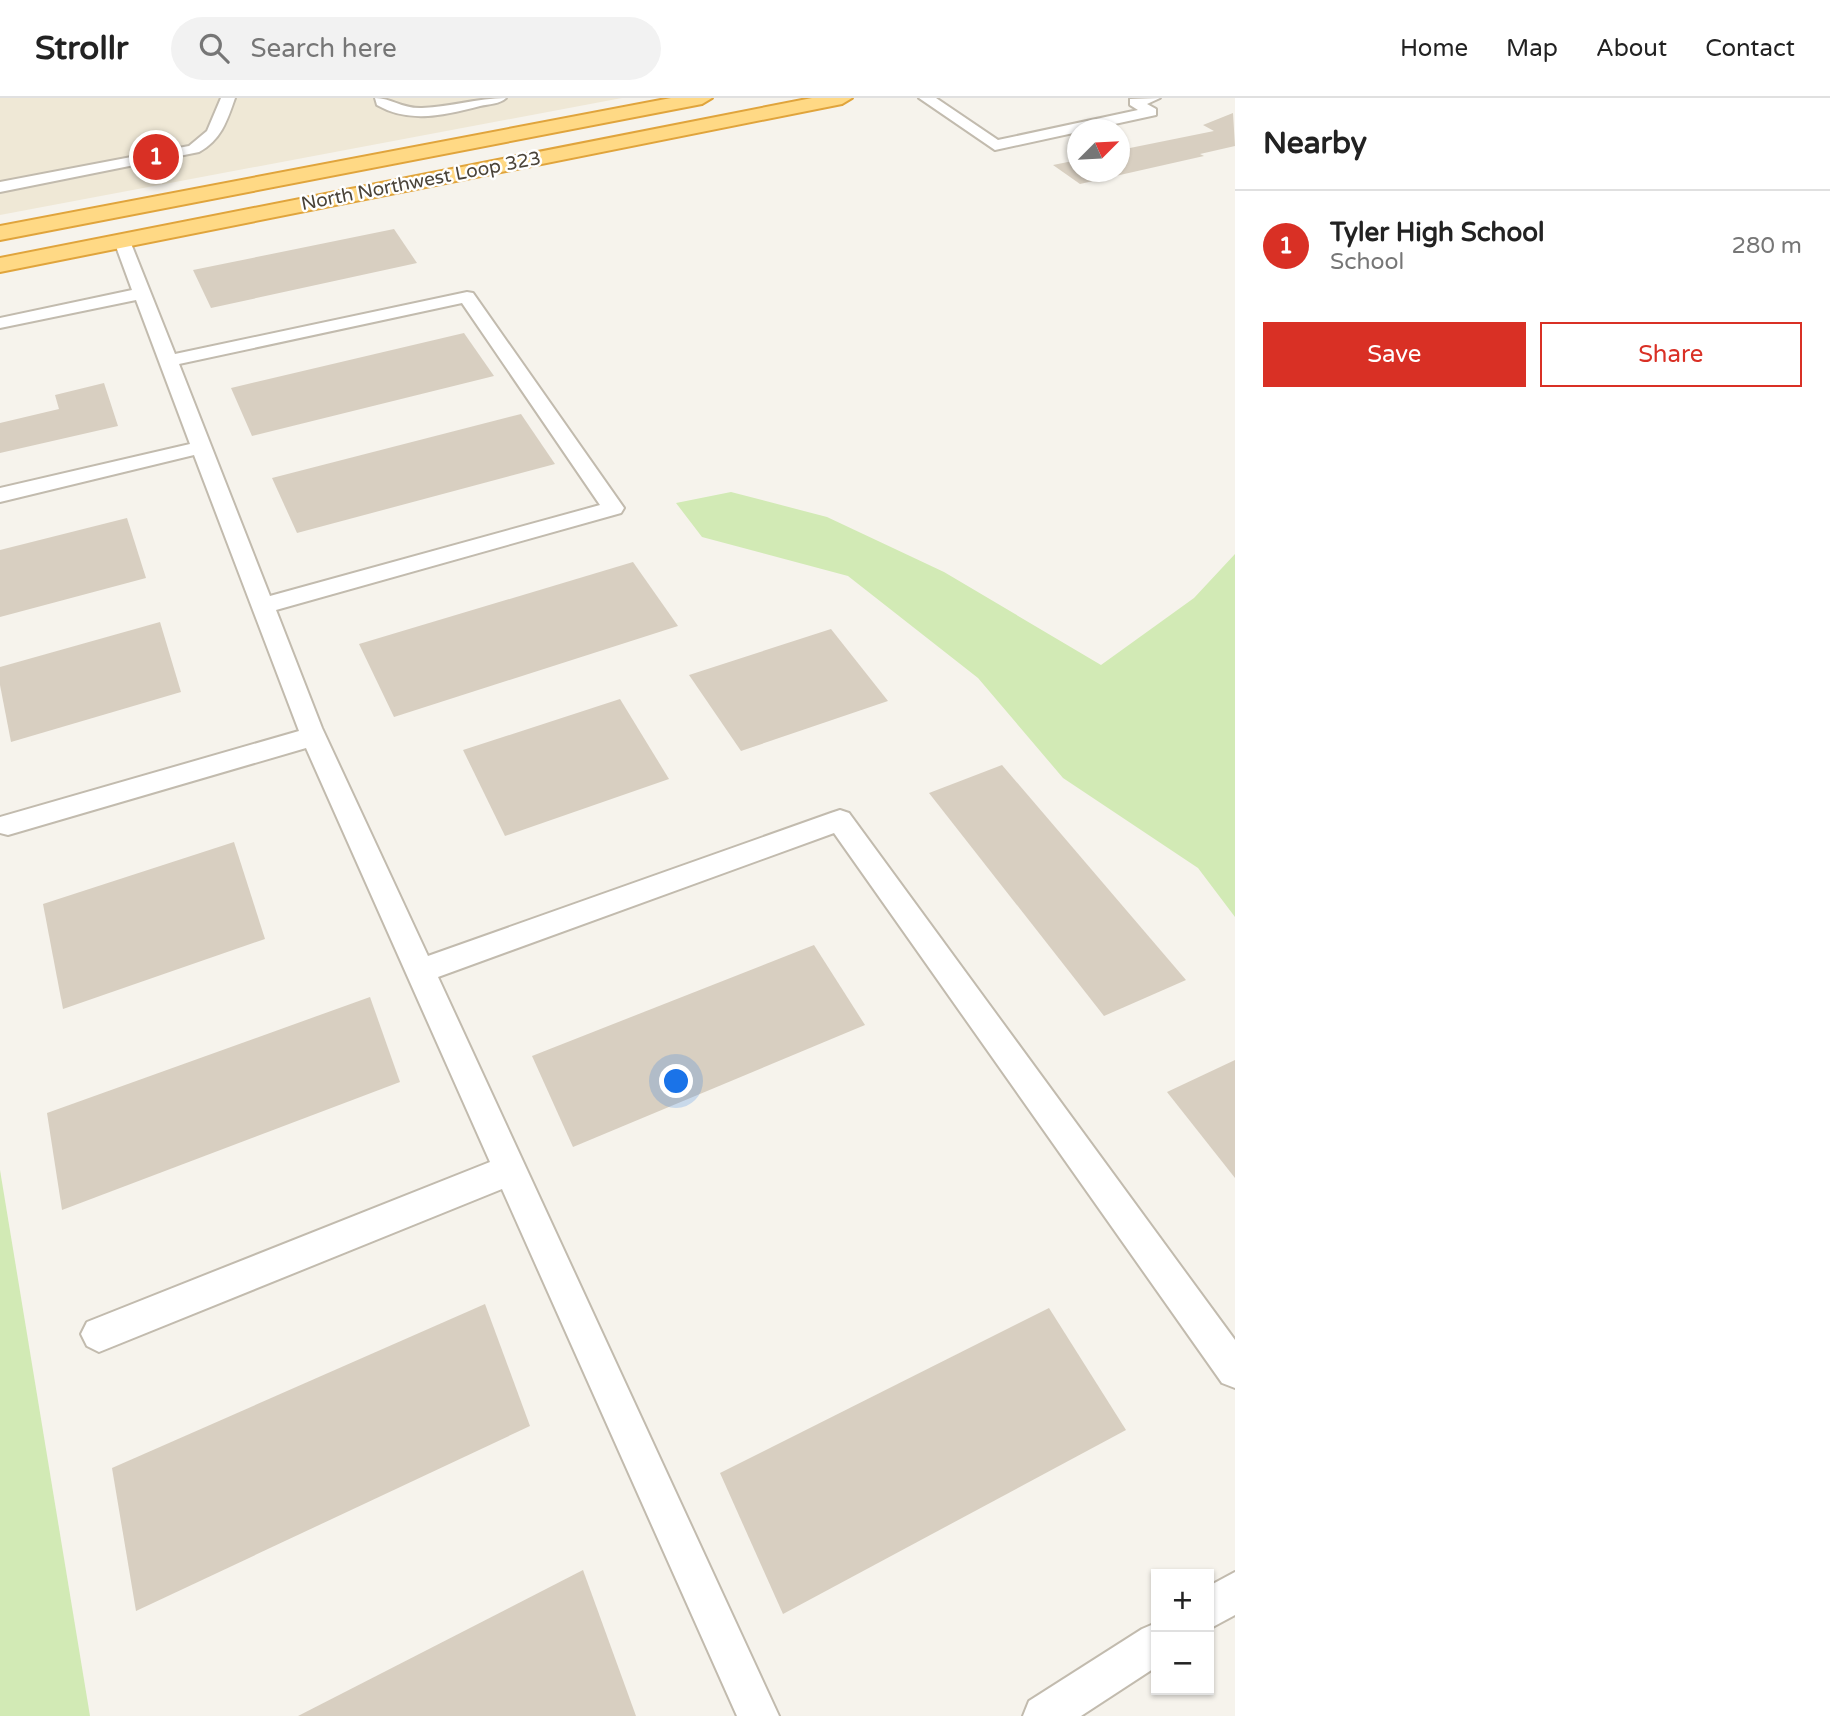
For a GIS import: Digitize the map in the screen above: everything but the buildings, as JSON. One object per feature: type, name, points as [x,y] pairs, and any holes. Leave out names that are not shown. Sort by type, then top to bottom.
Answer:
[{"type":"highway","name":"North Northwest Loop 323","points":[[0,233],[702,98]]},
{"type":"highway","points":[[622,141],[658,124],[789,98]]},
{"type":"highway","name":"North Northwest Loop 323","points":[[0,265],[842,98]]},
{"type":"lane","points":[[0,187],[183,153],[203,146],[214,135],[228,98]]},
{"type":"lane","points":[[382,98],[382,102],[389,107],[421,111],[499,98]]},
{"type":"lane","points":[[926,98],[995,145],[1151,111],[1135,102],[1153,98]]},
{"type":"lane","points":[[122,241],[314,736],[758,1716]]},
{"type":"lane","points":[[0,323],[142,293]]},
{"type":"lane","points":[[168,361],[467,297],[613,508],[263,606]]},
{"type":"lane","points":[[0,495],[202,447]]},
{"type":"lane","points":[[8,825],[314,736]]},
{"type":"lane","points":[[421,971],[840,820],[1235,1370]]},
{"type":"lane","points":[[99,1335],[510,1170]]},
{"type":"lane","points":[[1214,1606],[1235,1592]]},
{"type":"lane","points":[[1044,1716],[1151,1646]]},
{"type":"shaded area","points":[[0,98],[622,98],[0,215]]},
{"type":"green space","points":[[731,492],[827,517],[944,572],[1101,665],[1194,598],[1235,554],[1235,917],[1198,868],[1063,778],[978,678],[848,576],[702,537],[676,503]]},
{"type":"green space","points":[[0,1170],[90,1716],[0,1716]]},
{"type":"place","name":"Tyler High School","points":[[156,157]]}]
